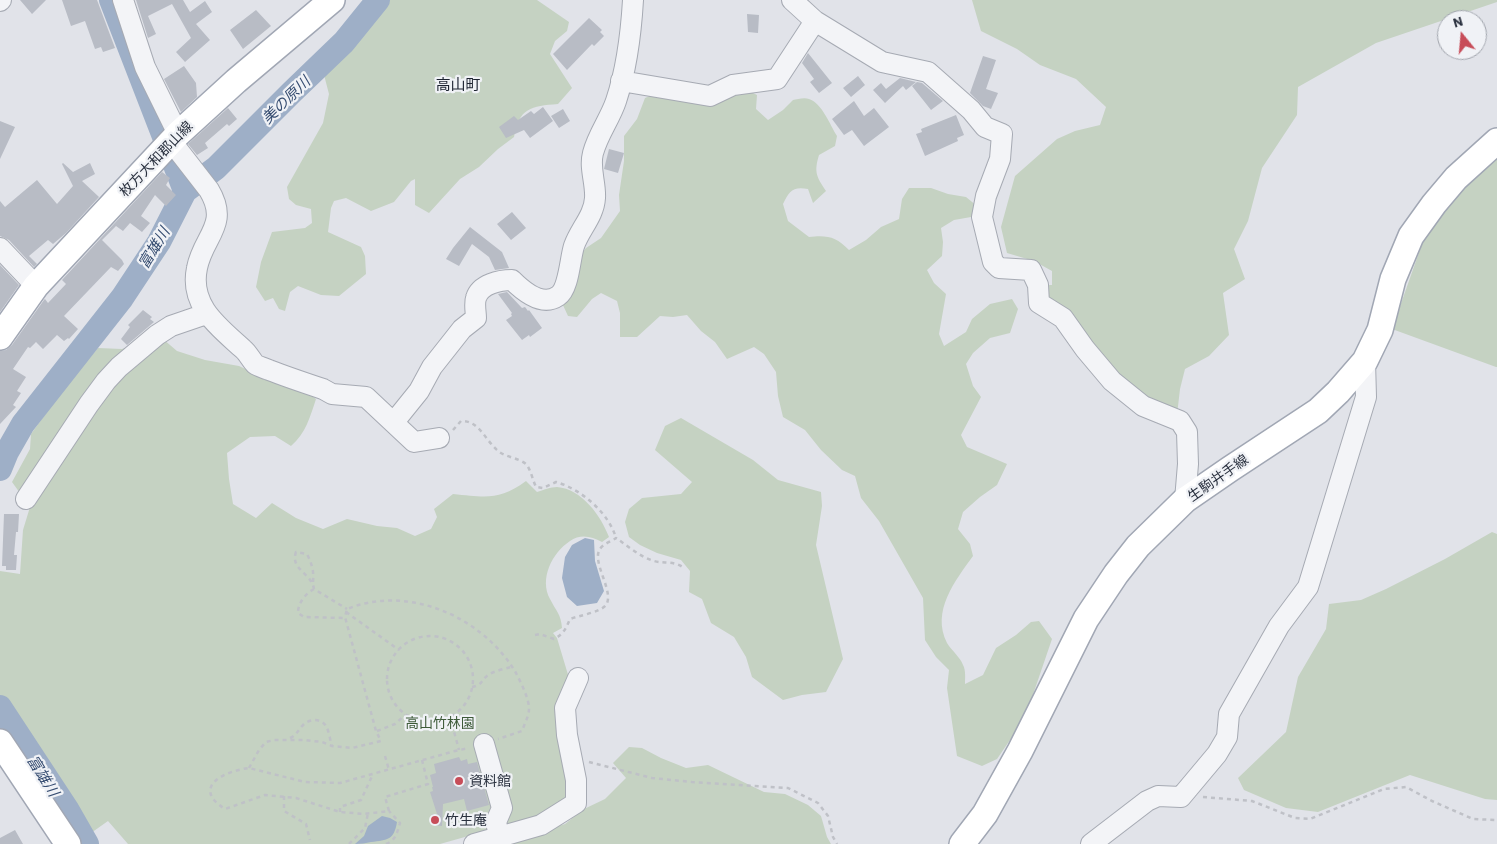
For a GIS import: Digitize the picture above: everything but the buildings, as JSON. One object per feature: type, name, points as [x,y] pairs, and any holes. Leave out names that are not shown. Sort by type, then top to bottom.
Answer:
[{"type":"main road","name":"枚方大和郡山線","points":[[0,337],[36,286],[175,138],[236,81],[332,0]]},
{"type":"main road","name":"生駒井手線","points":[[962,844],[985,814],[1086,619],[1116,574],[1138,546],[1185,500],[1230,468],[1318,411],[1338,392],[1365,361],[1380,330],[1393,279],[1411,236],[1456,178],[1497,141]]},
{"type":"main road","points":[[0,742],[68,844]]},
{"type":"street","points":[[123,0],[145,66],[175,138],[214,198],[217,211],[216,224],[196,269],[196,283],[206,314],[256,364],[332,394],[366,397],[414,442],[439,438]]},
{"type":"street","points":[[394,422],[419,391],[432,367],[462,330],[476,318],[476,298],[483,288],[501,280],[512,280],[522,291],[535,297],[547,299],[559,296],[565,286],[574,245],[593,211],[595,197],[592,155],[616,100],[621,82],[630,46],[633,0]]},
{"type":"street","points":[[792,0],[815,21],[882,62],[928,72],[971,110],[985,127],[1002,134],[1000,159],[986,196],[982,217],[993,262],[1000,268],[1031,270],[1038,285],[1039,303],[1063,318],[1085,349],[1112,381],[1142,406],[1180,422],[1187,432],[1188,464],[1185,500]]},
{"type":"street","points":[[621,82],[710,96],[732,85],[777,78],[815,21]]},
{"type":"street","points":[[0,248],[36,286]]},
{"type":"street","points":[[26,499],[89,404],[119,367],[157,335],[171,326],[206,314]]},
{"type":"street","points":[[1091,844],[1147,801],[1158,796],[1181,796],[1217,754],[1228,737],[1229,714],[1280,626],[1308,587],[1366,397],[1365,361]]},
{"type":"street","points":[[474,844],[541,825],[576,803],[576,780],[567,735],[565,708],[578,678]]},
{"type":"street","points":[[484,744],[502,808],[496,822],[499,836]]},
{"type":"path","points":[[439,438],[454,429],[461,421],[466,421],[477,427],[497,450],[510,458],[522,461],[528,467],[536,487],[543,488],[556,482],[565,484],[582,496],[609,521],[616,538],[641,556],[655,561],[677,563],[684,568]]},
{"type":"path","points":[[536,635],[540,634],[554,639],[564,632],[570,619],[599,610],[606,605],[608,597],[598,555],[600,548],[616,538]]},
{"type":"path","points":[[313,582],[296,565],[294,559],[296,552],[306,554],[312,563],[314,589],[399,650]]},
{"type":"path","points":[[314,589],[309,592],[298,606],[298,613],[304,617],[345,618]]},
{"type":"path","points":[[346,611],[356,605],[391,600],[414,601],[456,616],[484,635],[503,653],[525,692],[529,710],[522,731],[484,744],[340,783],[305,782],[250,768],[233,772],[214,781],[210,792],[211,798],[216,804],[225,809],[265,795],[284,796],[320,804],[340,812],[368,814],[389,811]]},
{"type":"path","points":[[250,768],[259,750],[266,742],[274,740],[289,739],[322,742],[332,746],[352,748],[381,741],[376,731],[345,618],[346,611]]},
{"type":"path","points":[[425,635],[439,636],[452,641],[463,650],[471,663],[474,676],[466,704],[455,715],[442,721],[427,723],[413,720],[401,712],[391,700],[386,686],[386,672],[391,658],[399,650],[411,639],[425,635]]},
{"type":"path","points":[[472,688],[482,684],[486,676],[512,666]]},
{"type":"path","points":[[376,731],[395,724],[405,715]]},
{"type":"path","points":[[450,717],[460,750]]},
{"type":"path","points":[[289,739],[296,735],[306,723],[314,720],[320,721],[326,726],[332,746]]},
{"type":"path","points":[[385,756],[389,770]]},
{"type":"path","points":[[386,844],[392,842],[397,836],[400,823],[389,811],[385,797],[428,784],[422,760]]},
{"type":"path","points":[[582,761],[652,778],[788,788],[818,804],[828,816],[833,837],[837,844]]},
{"type":"path","points":[[340,812],[340,807],[361,800],[372,774]]},
{"type":"path","points":[[1181,796],[1231,798],[1252,801],[1295,818],[1310,819],[1384,789],[1406,787],[1473,819],[1497,820]]},
{"type":"path","points":[[284,796],[284,811],[306,824],[310,840]]},
{"type":"path","points":[[349,844],[365,828],[368,814]]},
{"type":"green space","points":[[383,0],[537,0],[569,22],[567,31],[555,41],[550,54],[572,88],[558,104],[540,106],[523,114],[516,127],[514,137],[479,167],[460,179],[429,213],[415,205],[415,179],[411,181],[394,202],[371,211],[346,198],[334,201],[331,208],[328,232],[361,247],[365,256],[366,274],[339,296],[321,295],[298,286],[290,292],[285,311],[279,309],[273,298],[265,301],[256,287],[261,262],[272,232],[305,228],[312,223],[311,209],[296,205],[289,199],[287,187],[323,123],[329,94],[323,71],[342,51]]},
{"type":"green space","points":[[972,0],[1497,0],[1497,2],[1473,10],[1437,10],[1437,22],[1376,43],[1298,87],[1297,115],[1262,168],[1248,221],[1234,249],[1245,279],[1223,293],[1229,335],[1209,356],[1185,369],[1177,415],[1124,384],[1045,299],[1044,285],[1052,285],[1052,271],[1034,261],[1007,253],[1001,227],[1015,176],[1057,139],[1075,131],[1100,125],[1106,107],[1076,79],[1040,65],[1017,49],[981,31]]},
{"type":"green space","points":[[747,90],[757,95],[756,109],[768,120],[783,110],[793,100],[805,98],[814,101],[822,110],[837,136],[835,146],[819,155],[817,161],[817,174],[826,191],[813,203],[808,189],[799,188],[792,190],[783,204],[788,221],[809,237],[821,236],[831,238],[840,242],[849,250],[866,240],[881,227],[899,219],[902,199],[909,188],[931,188],[948,194],[966,197],[977,206],[971,217],[954,220],[941,228],[942,256],[927,270],[934,283],[946,294],[939,334],[944,346],[966,332],[972,319],[990,304],[1012,299],[1018,309],[1010,333],[990,338],[973,353],[966,364],[973,386],[981,397],[961,435],[967,447],[1007,464],[997,485],[963,512],[958,529],[970,544],[973,556],[947,597],[943,608],[943,631],[947,643],[964,667],[965,684],[983,675],[996,648],[1031,622],[1039,621],[1052,639],[1025,718],[997,759],[982,766],[957,756],[947,688],[949,670],[936,657],[925,640],[923,598],[879,521],[861,498],[855,476],[842,470],[821,450],[805,430],[783,417],[778,396],[776,372],[764,354],[754,347],[727,359],[715,342],[701,331],[687,315],[660,316],[637,337],[620,337],[620,313],[617,301],[601,293],[592,299],[577,317],[568,316],[562,303],[577,259],[586,248],[601,238],[620,211],[619,195],[624,161],[624,136],[637,119],[645,98],[659,92]]},
{"type":"green space","points":[[1497,152],[1496,367],[1392,329],[1428,227]]},
{"type":"green space","name":"高山竹林園","points":[[163,339],[177,351],[205,360],[239,366],[279,385],[305,391],[316,399],[304,430],[291,446],[275,436],[250,437],[227,453],[233,504],[256,518],[272,503],[296,518],[323,529],[347,519],[377,526],[397,528],[415,536],[431,529],[437,517],[434,509],[453,494],[499,495],[526,481],[537,492],[555,487],[566,489],[582,498],[596,512],[609,537],[602,542],[586,537],[578,537],[570,541],[553,559],[547,575],[547,591],[559,616],[562,628],[553,633],[557,638],[569,678],[573,790],[557,811],[440,844],[128,844],[108,821],[91,833],[56,776],[0,697],[0,571],[20,574],[23,530],[30,507],[12,482],[30,449],[31,434],[67,384],[98,348],[122,349],[140,342]]},
{"type":"green space","points":[[681,418],[753,460],[778,480],[821,492],[822,506],[816,545],[843,659],[826,692],[783,700],[752,677],[746,657],[734,637],[711,623],[702,599],[689,592],[690,571],[681,560],[657,553],[629,537],[625,522],[629,509],[642,498],[681,494],[692,482],[655,450],[665,426]]},
{"type":"green space","points":[[1492,532],[1497,534],[1497,800],[1485,799],[1410,775],[1318,812],[1286,808],[1244,790],[1238,778],[1286,732],[1298,677],[1326,629],[1329,604],[1361,600],[1386,589],[1445,559]]},
{"type":"green space","points":[[629,747],[642,748],[686,768],[708,765],[764,792],[785,794],[808,805],[821,816],[831,844],[502,844],[565,824],[584,809],[605,799],[626,778],[613,763]]},
{"type":"water","points":[[585,538],[594,540],[595,561],[604,591],[597,603],[577,606],[567,597],[562,578],[565,557],[572,545]]},
{"type":"water","points":[[382,816],[397,822],[392,836],[382,841],[355,844],[364,836],[368,826]]},
{"type":"waterway","name":"富雄川","points":[[111,0],[185,191]]},
{"type":"waterway","name":"富雄川","points":[[0,469],[7,452],[23,424],[122,298],[159,242],[185,191],[216,168],[344,42],[378,0]]},
{"type":"waterway","name":"富雄川","points":[[0,707],[67,809],[87,844]]},
{"type":"place","name":"資料館","points":[[459,781]]},
{"type":"place","name":"竹生庵","points":[[435,820]]},
{"type":"district","name":"高山町","points":[[458,85]]},
{"type":"water label","name":"美の原川","points":[[286,100]]}]
